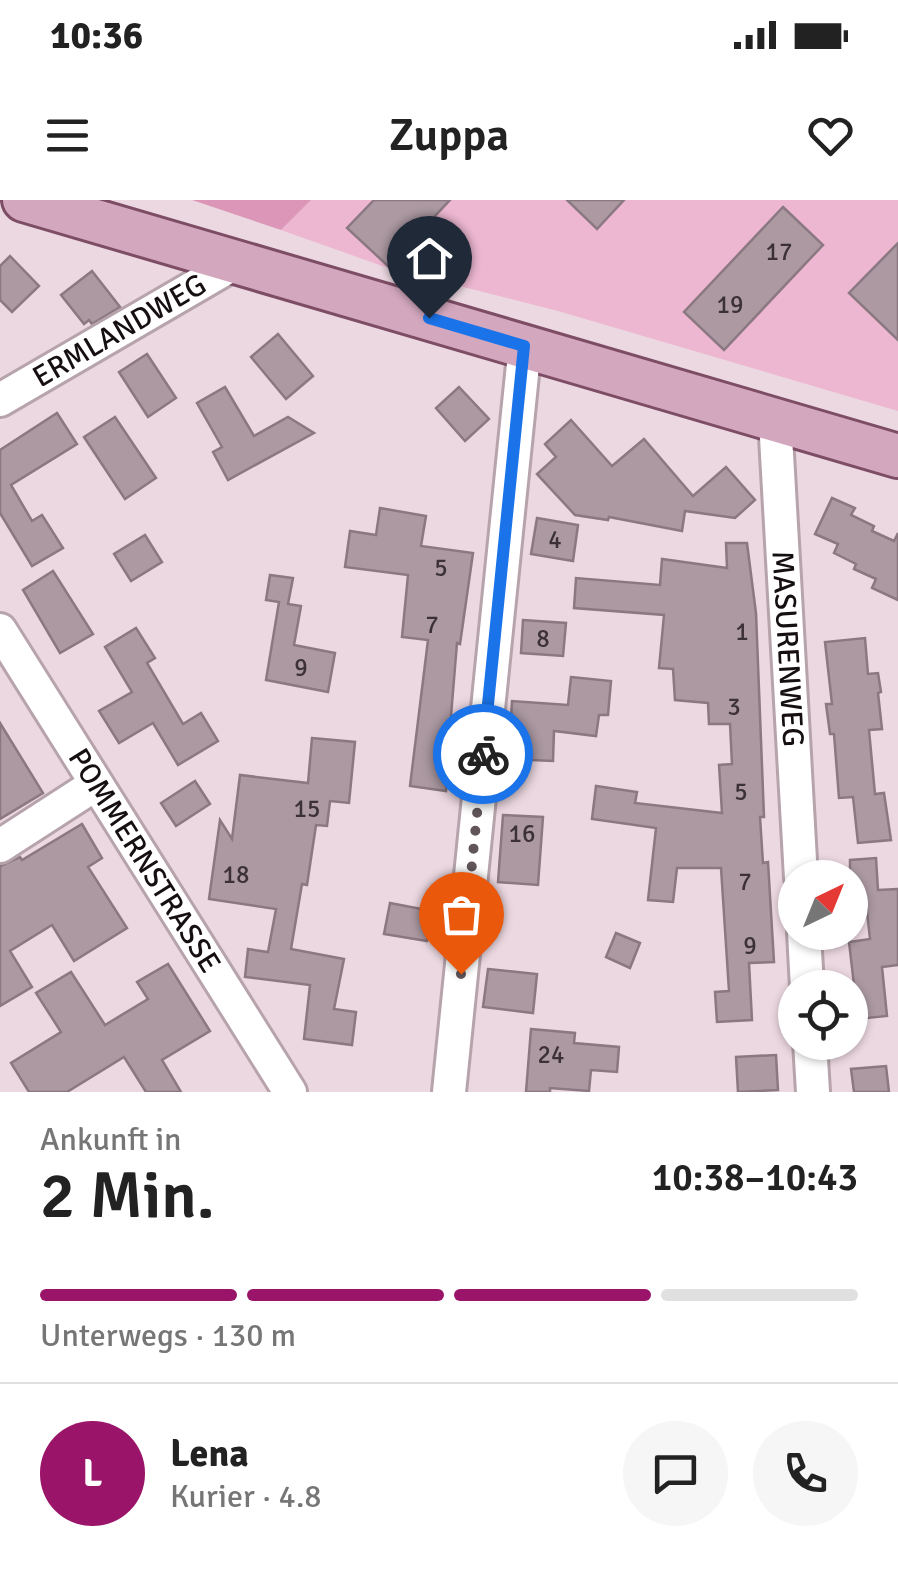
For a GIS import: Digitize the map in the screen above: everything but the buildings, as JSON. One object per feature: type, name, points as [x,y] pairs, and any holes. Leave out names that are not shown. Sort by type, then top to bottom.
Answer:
[{"type":"main road","points":[[43,203],[898,456]]},
{"type":"street","name":"ERMLANDWEG","points":[[0,400],[237,262]]},
{"type":"street","points":[[449,1092],[524,346]]},
{"type":"street","name":"MASURENWEG","points":[[775,419],[800,860]]},
{"type":"street","name":"POMMERNSTRASSE","points":[[0,630],[290,1092]]},
{"type":"street","points":[[0,846],[96,784]]},
{"type":"street","points":[[811,1060],[813,1092]]},
{"type":"shaded area","points":[[192,200],[311,200],[281,230]]},
{"type":"shaded area","points":[[311,200],[374,200],[348,228],[388,265],[450,200],[567,200],[597,228],[624,200],[898,200],[898,243],[850,293],[889,332],[898,323],[898,411],[558,311],[388,268],[281,230]],"holes":[[[783,208],[823,245],[723,349],[685,312]]]},
{"type":"way so far","points":[[461,974],[483,754]]},
{"type":"route","points":[[429,318],[524,346],[483,754]]}]
